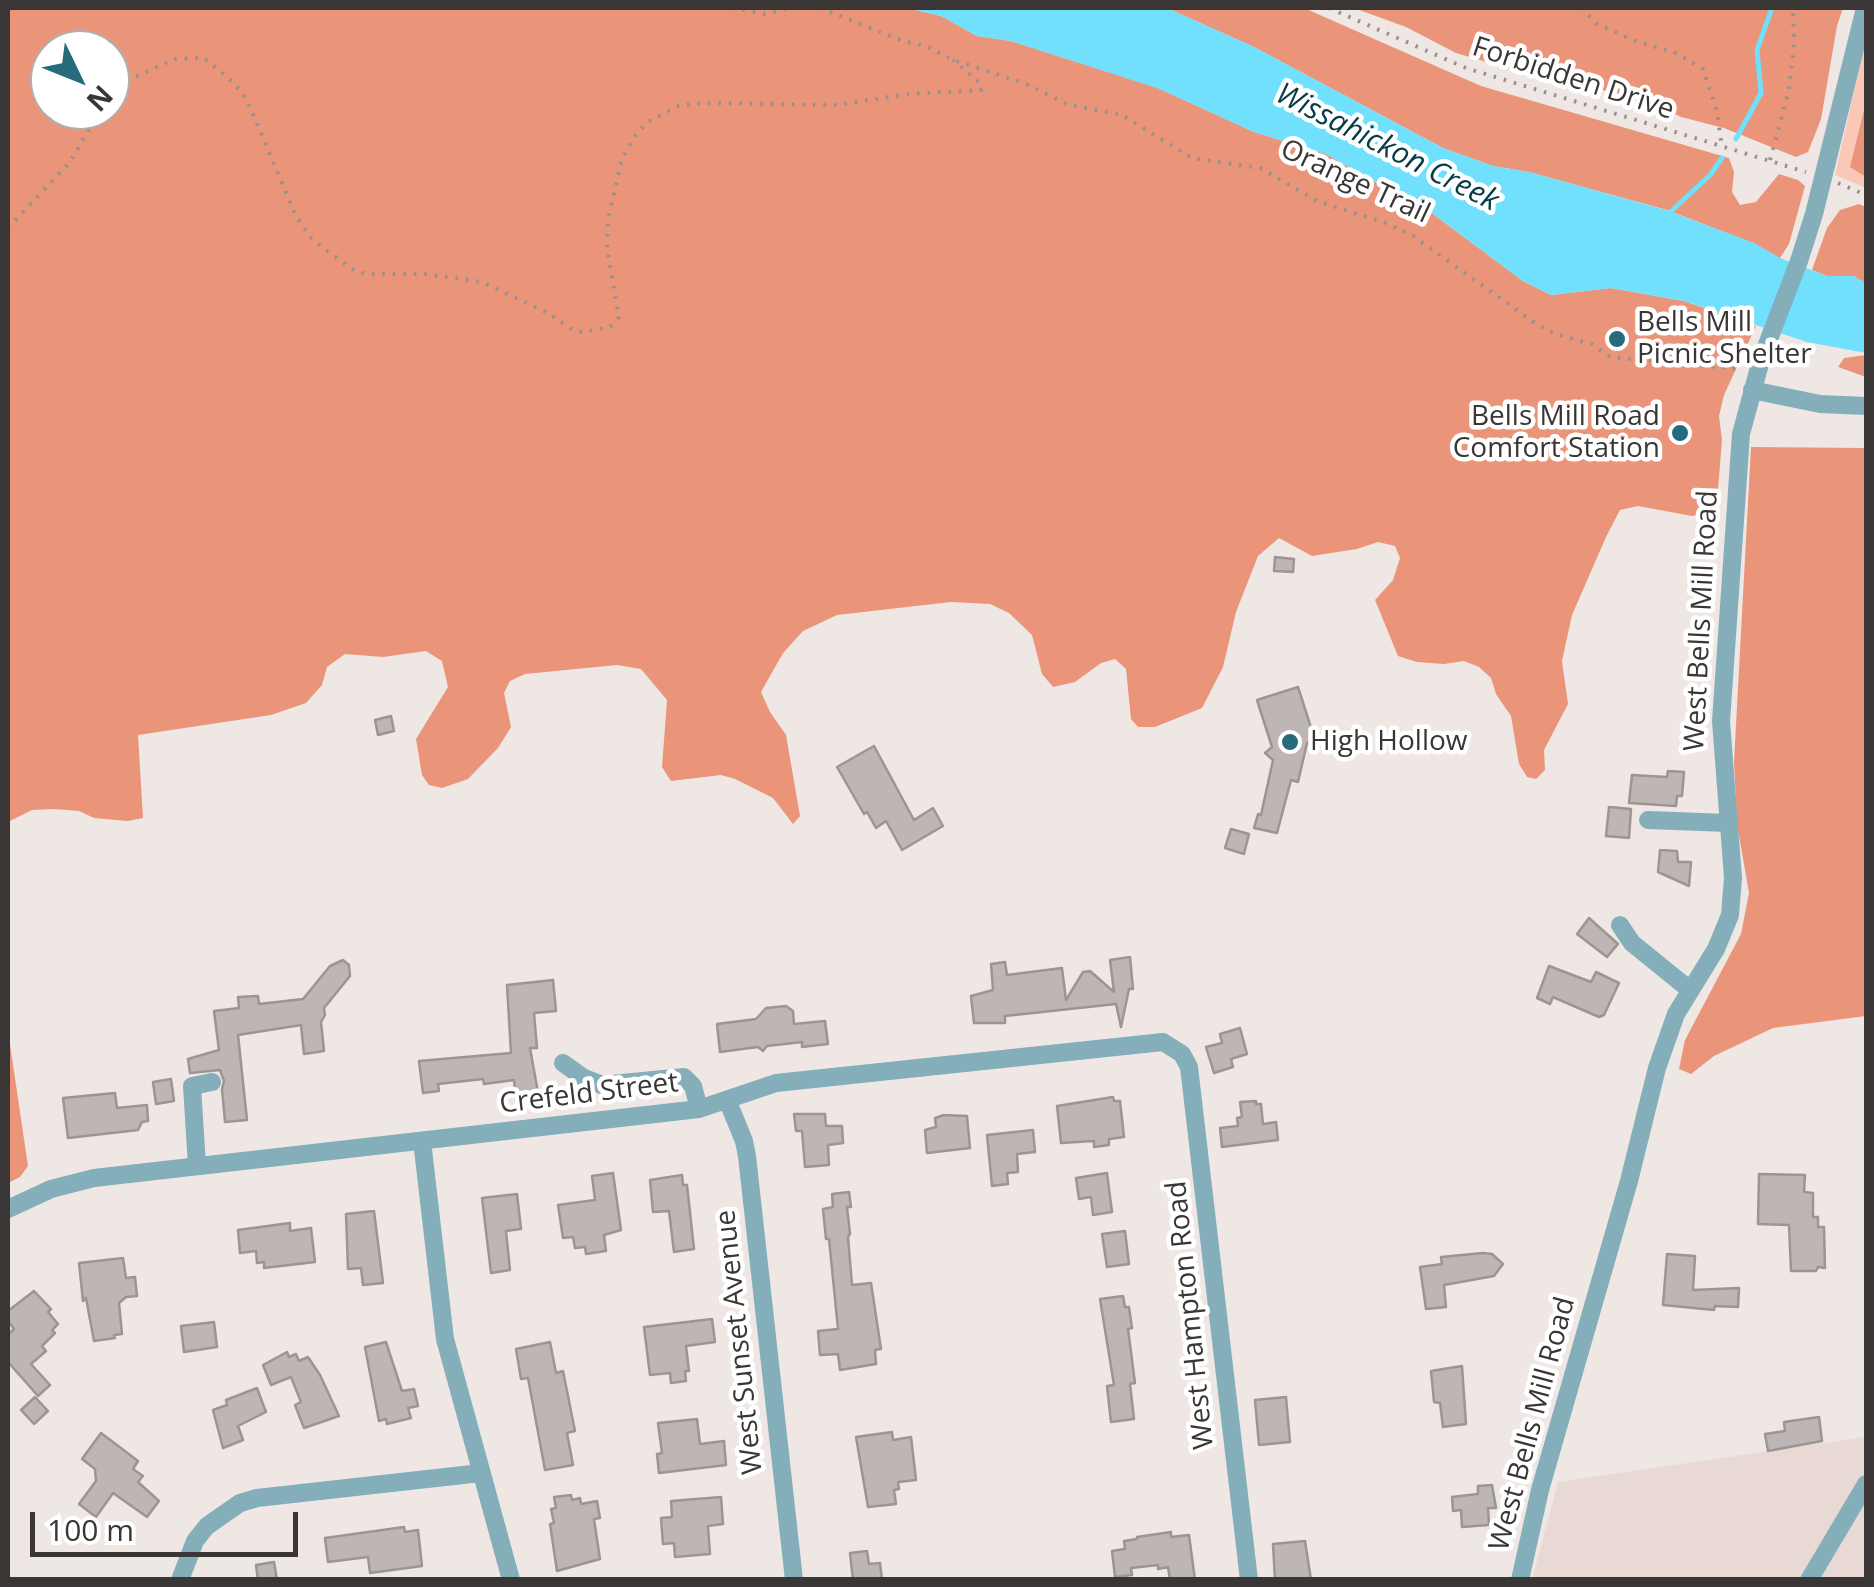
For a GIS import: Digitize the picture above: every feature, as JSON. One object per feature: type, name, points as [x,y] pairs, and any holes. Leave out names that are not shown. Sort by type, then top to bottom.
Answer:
[{"type":"street","name":"West Bells Mill Road","points":[[1520,1580],[1540,1490],[1622,1206],[1657,1068],[1676,1014],[1716,949],[1730,915],[1733,878],[1721,749],[1722,698],[1741,434],[1760,392],[1753,365],[1807,238],[1864,8]]},
{"type":"street","points":[[1760,392],[1820,404],[1866,406]]},
{"type":"street","points":[[1648,820],[1728,823]]},
{"type":"street","points":[[1620,925],[1632,943],[1690,990]]},
{"type":"street","name":"Crefeld Street","points":[[8,1209],[51,1189],[94,1178],[699,1110],[776,1084],[1155,1042],[1176,1048]]},
{"type":"street","name":"West Hampton Road","points":[[1176,1048],[1189,1068],[1199,1139],[1248,1580]]},
{"type":"street","points":[[563,1063],[584,1078],[602,1084],[684,1077],[693,1086],[699,1110]]},
{"type":"street","points":[[198,1166],[192,1086],[212,1082]]},
{"type":"street","name":"West Sunset Avenue","points":[[728,1102],[747,1156],[794,1580]]},
{"type":"street","points":[[422,1141],[444,1339],[511,1580]]},
{"type":"street","points":[[180,1580],[195,1542],[207,1526],[240,1502],[481,1472]]},
{"type":"street","points":[[1809,1580],[1866,1484]]},
{"type":"path","points":[[732,8],[765,14],[788,8]]},
{"type":"path","name":"Orange Trail","points":[[820,8],[903,42],[926,46],[952,60],[1024,82],[1076,108],[1122,116],[1192,158],[1260,168],[1316,201],[1386,222],[1413,236],[1538,324],[1555,334],[1592,344],[1610,357],[1753,365]]},
{"type":"path","name":"Forbidden Drive","points":[[1328,8],[1466,68],[1812,174]]},
{"type":"path","points":[[1581,8],[1597,24],[1674,52],[1703,69],[1718,112],[1722,147]]},
{"type":"path","points":[[1770,160],[1789,90],[1793,8]]},
{"type":"path","points":[[130,80],[174,59],[204,58],[234,83],[247,100],[294,214],[310,237],[360,273],[436,274],[482,282],[583,332],[614,324],[620,312],[606,242],[626,150],[649,121],[678,106],[700,102],[836,104],[981,90],[981,84],[952,60]]},
{"type":"path","points":[[8,228],[70,162],[88,130]]},
{"type":"path","points":[[1833,181],[1864,193],[1866,181]]},
{"type":"shaded area","points":[[8,8],[907,8],[941,16],[977,36],[1011,41],[1158,88],[1254,132],[1326,154],[1433,214],[1523,281],[1551,295],[1611,288],[1684,301],[1756,326],[1724,395],[1719,416],[1722,440],[1718,489],[1706,513],[1692,516],[1638,506],[1620,510],[1606,537],[1572,615],[1562,661],[1568,704],[1544,750],[1545,770],[1536,779],[1527,777],[1519,764],[1511,716],[1496,694],[1491,678],[1479,667],[1464,661],[1417,662],[1398,656],[1375,600],[1393,580],[1400,558],[1395,546],[1378,542],[1312,556],[1279,538],[1258,556],[1236,612],[1223,667],[1202,708],[1155,727],[1138,727],[1131,719],[1126,669],[1115,659],[1101,663],[1075,682],[1053,687],[1042,674],[1032,635],[1009,613],[990,604],[951,602],[837,615],[803,631],[783,653],[761,692],[786,735],[800,816],[793,824],[773,798],[735,779],[721,775],[671,781],[662,767],[667,700],[641,669],[617,665],[525,674],[510,681],[504,693],[511,727],[498,748],[468,779],[442,788],[429,785],[422,775],[416,739],[448,687],[442,661],[426,651],[383,657],[345,654],[327,667],[322,685],[306,703],[271,715],[138,735],[143,818],[128,821],[94,818],[79,811],[32,810],[8,822]]},
{"type":"shaded area","points":[[1167,8],[1304,8],[1481,86],[1729,158],[1734,172],[1732,192],[1740,205],[1756,202],[1779,174],[1798,180],[1805,186],[1789,244],[1780,258],[1753,243],[1667,210],[1529,172],[1493,166],[1443,148],[1254,47]]},
{"type":"shaded area","points":[[1354,8],[1843,8],[1821,119],[1808,152],[1796,157],[1724,128],[1681,117],[1661,107],[1635,103],[1617,93],[1538,77],[1456,53],[1406,27]]},
{"type":"shaded area","points":[[1866,39],[1866,188],[1835,175]]},
{"type":"shaded area","points":[[1866,102],[1866,177],[1850,167]]},
{"type":"shaded area","points":[[1859,204],[1866,207],[1866,283],[1853,276],[1827,276],[1812,270],[1827,228],[1840,210]]},
{"type":"shaded area","points":[[1866,355],[1866,377],[1838,367],[1844,358]]},
{"type":"shaded area","points":[[1751,447],[1866,448],[1866,1016],[1773,1028],[1714,1056],[1691,1074],[1679,1069],[1685,1040],[1741,934],[1749,893],[1737,824],[1734,762]]},
{"type":"shaded area","points":[[8,1031],[28,1166],[20,1177],[8,1183]]},
{"type":"shaded area","points":[[1866,1437],[1866,1579],[1532,1580],[1558,1482]]},
{"type":"water","name":"Wissahickon Creek","points":[[907,8],[1167,8],[1254,47],[1443,148],[1493,166],[1529,172],[1666,210],[1827,276],[1853,276],[1866,283],[1866,353],[1807,342],[1684,301],[1611,288],[1551,295],[1523,281],[1433,214],[1326,154],[1254,132],[1157,88],[1011,41],[977,36],[941,16]]},
{"type":"building","points":[[1275,557],[1294,559],[1293,572],[1274,571]]},
{"type":"building","name":"High Hollow","points":[[1298,687],[1315,740],[1307,743],[1298,782],[1291,780],[1277,833],[1254,828],[1258,814],[1261,815],[1273,760],[1265,753],[1272,747],[1257,700]]},
{"type":"building","points":[[391,716],[394,731],[378,735],[375,720]]},
{"type":"building","points":[[874,746],[914,820],[933,808],[943,826],[902,850],[886,821],[876,828],[867,812],[864,814],[837,767]]},
{"type":"building","points":[[1668,771],[1684,772],[1682,796],[1677,796],[1676,806],[1629,803],[1632,775],[1667,777]]},
{"type":"building","points":[[1609,807],[1631,809],[1629,838],[1606,836]]},
{"type":"building","points":[[1231,829],[1249,834],[1244,854],[1225,848]]},
{"type":"building","points":[[1660,850],[1677,851],[1678,862],[1691,862],[1689,886],[1658,872]]},
{"type":"building","points":[[1589,918],[1618,944],[1607,957],[1577,934]]},
{"type":"building","points":[[1130,957],[1133,989],[1129,989],[1121,1027],[1116,1004],[1005,1016],[1005,1023],[974,1023],[971,996],[993,990],[991,964],[1005,962],[1007,975],[1062,968],[1066,1000],[1083,972],[1090,971],[1114,992],[1110,960]]},
{"type":"building","points":[[343,960],[349,965],[350,976],[324,1008],[324,1051],[304,1054],[301,1025],[238,1035],[247,1120],[225,1122],[220,1070],[190,1073],[188,1059],[219,1050],[214,1011],[239,1008],[238,997],[258,996],[259,1004],[303,999],[330,966]]},
{"type":"building","points":[[1549,966],[1591,982],[1596,972],[1619,983],[1604,1015],[1599,1017],[1553,997],[1550,1004],[1537,998]]},
{"type":"building","points":[[553,980],[556,1011],[534,1013],[537,1048],[530,1048],[539,1098],[516,1101],[514,1080],[438,1084],[439,1091],[423,1093],[419,1061],[511,1053],[507,985]]},
{"type":"building","points":[[786,1006],[793,1011],[794,1024],[825,1021],[828,1044],[802,1047],[802,1042],[767,1046],[763,1051],[758,1047],[720,1052],[717,1024],[756,1019],[766,1008]]},
{"type":"building","points":[[1240,1028],[1247,1054],[1231,1059],[1233,1067],[1214,1073],[1206,1047],[1222,1043],[1220,1034]]},
{"type":"building","points":[[171,1079],[174,1101],[156,1104],[153,1082]]},
{"type":"building","points":[[115,1093],[117,1108],[147,1105],[148,1121],[142,1122],[138,1130],[68,1138],[63,1098]]},
{"type":"building","points":[[1113,1097],[1120,1101],[1124,1137],[1094,1147],[1094,1141],[1061,1143],[1057,1106]]},
{"type":"building","points":[[1240,1102],[1261,1104],[1263,1124],[1276,1122],[1278,1140],[1222,1147],[1220,1128],[1238,1126],[1237,1118],[1242,1117]]},
{"type":"building","points":[[794,1114],[825,1114],[826,1126],[842,1126],[843,1143],[828,1145],[829,1165],[805,1167],[802,1131],[796,1131]]},
{"type":"building","points":[[967,1116],[970,1148],[927,1153],[925,1130],[936,1127],[935,1118]]},
{"type":"building","points":[[1033,1130],[1035,1152],[1017,1154],[1018,1172],[1007,1173],[1008,1184],[992,1186],[987,1135]]},
{"type":"building","points":[[613,1173],[621,1230],[604,1235],[606,1251],[586,1254],[585,1247],[575,1248],[573,1237],[563,1238],[558,1205],[595,1200],[592,1176]]},
{"type":"building","points":[[1107,1173],[1112,1212],[1093,1215],[1091,1197],[1079,1199],[1076,1178]]},
{"type":"building","points":[[1759,1174],[1805,1175],[1804,1192],[1813,1193],[1813,1217],[1818,1217],[1818,1227],[1824,1227],[1825,1268],[1791,1271],[1789,1225],[1758,1224]]},
{"type":"building","points":[[682,1175],[683,1185],[687,1185],[694,1249],[674,1252],[669,1211],[653,1212],[650,1180]]},
{"type":"building","points":[[849,1192],[852,1285],[871,1283],[881,1349],[875,1350],[876,1364],[840,1370],[838,1354],[820,1355],[818,1331],[838,1329],[823,1209],[833,1207],[832,1194]]},
{"type":"building","points":[[517,1194],[521,1229],[506,1231],[510,1270],[491,1273],[482,1198]]},
{"type":"building","points":[[374,1211],[383,1283],[363,1285],[361,1268],[348,1269],[346,1214]]},
{"type":"building","points":[[290,1223],[290,1231],[311,1228],[315,1262],[264,1268],[264,1262],[257,1263],[256,1251],[240,1253],[238,1230]]},
{"type":"building","points":[[1125,1231],[1129,1264],[1107,1267],[1102,1234]]},
{"type":"building","points":[[1492,1254],[1503,1264],[1494,1276],[1444,1285],[1446,1307],[1426,1309],[1420,1267],[1442,1264],[1441,1257]]},
{"type":"building","points":[[1667,1254],[1695,1256],[1693,1290],[1739,1288],[1738,1307],[1715,1306],[1714,1310],[1663,1305]]},
{"type":"building","points":[[123,1258],[126,1278],[135,1277],[137,1296],[126,1297],[119,1303],[122,1334],[94,1341],[86,1298],[83,1301],[79,1263]]},
{"type":"building","points":[[34,1291],[51,1309],[48,1312],[58,1324],[42,1346],[46,1351],[31,1364],[50,1385],[38,1396],[8,1362],[8,1335],[14,1329],[8,1321],[8,1311]]},
{"type":"building","points":[[1123,1296],[1132,1328],[1128,1329],[1135,1383],[1130,1384],[1134,1419],[1111,1422],[1107,1386],[1114,1385],[1100,1299]]},
{"type":"building","points":[[712,1319],[715,1342],[686,1346],[686,1381],[671,1383],[670,1373],[650,1375],[644,1327]]},
{"type":"building","points":[[214,1322],[217,1347],[184,1352],[181,1326]]},
{"type":"building","points":[[386,1342],[402,1391],[414,1389],[418,1406],[408,1408],[411,1418],[387,1424],[386,1419],[379,1421],[365,1347]]},
{"type":"building","points":[[550,1342],[556,1373],[563,1371],[575,1431],[567,1433],[573,1465],[545,1470],[528,1378],[521,1379],[516,1349]]},
{"type":"building","points":[[287,1352],[289,1357],[296,1354],[299,1361],[308,1357],[339,1416],[304,1428],[295,1405],[301,1402],[291,1377],[271,1385],[263,1365]]},
{"type":"building","points":[[1462,1366],[1466,1424],[1443,1427],[1440,1403],[1434,1402],[1431,1371]]},
{"type":"building","points":[[257,1388],[266,1412],[238,1426],[243,1440],[223,1448],[213,1410],[227,1405],[226,1400]]},
{"type":"building","points":[[35,1397],[48,1411],[34,1424],[21,1410]]},
{"type":"building","points":[[1286,1397],[1290,1442],[1259,1445],[1255,1400]]},
{"type":"building","points":[[1819,1417],[1822,1441],[1768,1451],[1765,1434],[1785,1431],[1784,1422]]},
{"type":"building","points":[[697,1419],[700,1444],[724,1441],[726,1465],[659,1473],[657,1454],[662,1453],[658,1423]]},
{"type":"building","points":[[892,1432],[893,1440],[911,1437],[916,1480],[898,1482],[899,1489],[894,1490],[896,1504],[868,1507],[856,1437]]},
{"type":"building","points":[[101,1433],[138,1461],[133,1469],[143,1476],[138,1482],[159,1501],[147,1517],[113,1493],[96,1517],[79,1504],[96,1481],[95,1469],[82,1459]]},
{"type":"building","points":[[1492,1485],[1496,1508],[1488,1508],[1489,1525],[1462,1527],[1461,1510],[1453,1511],[1452,1497],[1478,1494],[1478,1486]]},
{"type":"building","points":[[571,1495],[572,1500],[580,1498],[581,1504],[597,1501],[600,1518],[594,1519],[600,1559],[557,1571],[551,1509],[556,1508],[554,1497]]},
{"type":"building","points":[[721,1497],[723,1524],[708,1526],[710,1554],[675,1557],[674,1543],[663,1544],[661,1518],[672,1517],[671,1501]]},
{"type":"building","points":[[404,1527],[405,1532],[418,1530],[422,1566],[370,1573],[368,1557],[328,1562],[325,1538]]},
{"type":"building","points":[[1171,1532],[1171,1537],[1189,1535],[1195,1580],[1170,1580],[1168,1567],[1158,1569],[1158,1565],[1131,1568],[1132,1575],[1115,1577],[1112,1551],[1125,1549],[1124,1541]]},
{"type":"building","points":[[1305,1541],[1311,1580],[1275,1580],[1273,1544]]},
{"type":"building","points":[[867,1551],[869,1564],[880,1563],[882,1580],[853,1580],[850,1553]]},
{"type":"building","points":[[274,1562],[277,1580],[258,1580],[256,1565]]},
{"type":"waterway","points":[[1736,139],[1761,93],[1757,50],[1772,8]]},
{"type":"waterway","points":[[1665,217],[1710,175],[1722,158]]},
{"type":"place","name":"Bells Mill Picnic Shelter","points":[[1617,339]]},
{"type":"place","name":"Bells Mill Road Comfort Station","points":[[1680,433]]},
{"type":"place","name":"High Hollow","points":[[1290,742]]}]
